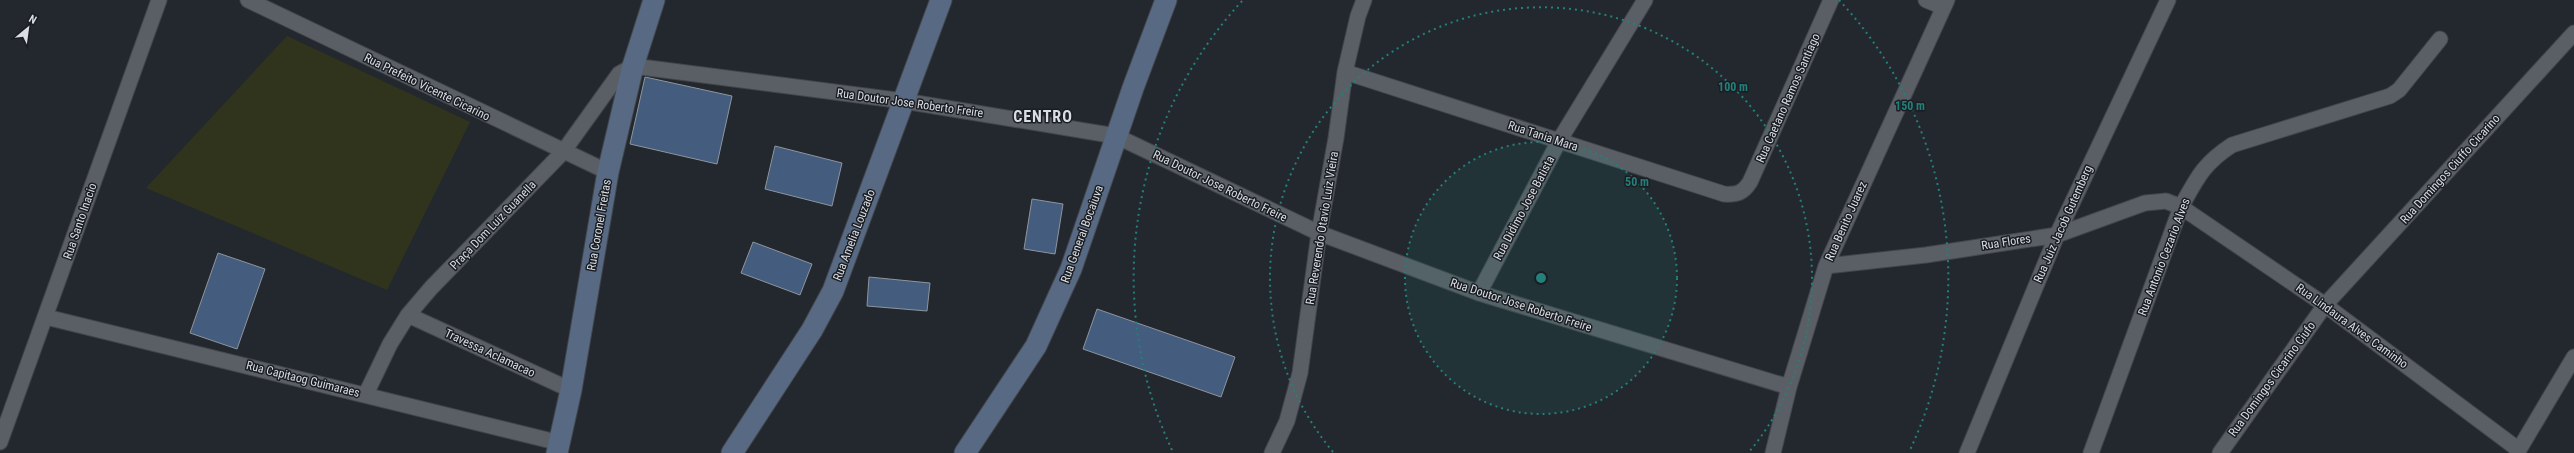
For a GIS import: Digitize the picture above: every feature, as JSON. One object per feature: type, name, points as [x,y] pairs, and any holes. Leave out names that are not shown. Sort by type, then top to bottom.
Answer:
[{"type":"main road","name":"Rua Coronel Freitas","points":[[558,448],[572,390],[608,172],[633,66],[654,0]]},
{"type":"main road","name":"Rua Amelia Louzado","points":[[732,453],[812,330],[832,291],[941,0]]},
{"type":"main road","name":"Rua General Bocaiuva","points":[[965,453],[1036,346],[1071,269],[1116,136],[1166,0]]},
{"type":"street","name":"Rua Santo Inacio","points":[[0,442],[159,0]]},
{"type":"street","name":"Rua Prefeito Vicente Cicarino","points":[[248,0],[563,152],[608,172]]},
{"type":"street","name":"Rua Reverendo Otavio Luiz Vieira","points":[[1272,453],[1287,421],[1300,373],[1319,234],[1336,138],[1345,72],[1358,16],[1364,0]]},
{"type":"street","name":"Rua Didimo Jose Batista","points":[[1479,293],[1559,141],[1645,0]]},
{"type":"street","name":"Rua Caetano Ramos Santiago","points":[[1741,193],[1750,182],[1760,161],[1831,0]]},
{"type":"street","points":[[1926,0],[1945,3]]},
{"type":"street","name":"Rua Juiz Jacob Gutemberg","points":[[1967,453],[2057,235],[2168,0]]},
{"type":"street","name":"Rua Benito Juarez","points":[[1773,453],[1789,387],[1826,266],[1945,3]]},
{"type":"street","name":"Rua Domingos Ciuffo Cicarino","points":[[2325,305],[2574,33]]},
{"type":"street","name":"Rua Antonio Cezario Alves","points":[[2091,453],[2180,208],[2199,173],[2213,157],[2232,145],[2390,96],[2399,90],[2440,39]]},
{"type":"street","name":"Praça Dom Luiz Guanella","points":[[366,394],[390,344],[408,315],[431,288],[563,152],[619,74],[633,66]]},
{"type":"street","name":"Rua Doutor Jose Roberto Freire","points":[[633,66],[904,101],[1116,136],[1319,234],[1479,293],[1789,387]]},
{"type":"street","name":"Rua Tania Mara","points":[[1345,72],[1724,194],[1741,193]]},
{"type":"street","name":"Rua Flores","points":[[1826,266],[1926,254],[2057,235],[2145,203],[2166,201],[2180,208]]},
{"type":"street","name":"Rua Lindaura Alves Caminho","points":[[2180,208],[2325,305],[2518,451]]},
{"type":"street","name":"Rua Domingos Cicarino Ciufo","points":[[2220,453],[2325,305]]},
{"type":"street","name":"Travessa Aclamacao","points":[[408,315],[572,390]]},
{"type":"street","name":"Rua Capitaog Guimaraes","points":[[46,317],[366,394],[558,448]]},
{"type":"street","points":[[2518,451],[2574,357]]},
{"type":"green space","points":[[287,36],[470,122],[387,290],[146,188]]},
{"type":"building","points":[[645,77],[732,96],[717,164],[630,144]]},
{"type":"building","points":[[775,146],[842,163],[832,206],[765,189]]},
{"type":"building","points":[[1032,199],[1063,204],[1055,254],[1024,249]]},
{"type":"building","points":[[753,242],[812,264],[800,295],[741,273]]},
{"type":"building","points":[[218,253],[265,269],[237,349],[190,333]]},
{"type":"building","points":[[869,277],[930,283],[927,311],[867,306]]},
{"type":"building","points":[[1097,309],[1235,357],[1221,397],[1083,349]]},
{"type":"district","name":"CENTRO","points":[[1043,116]]}]
